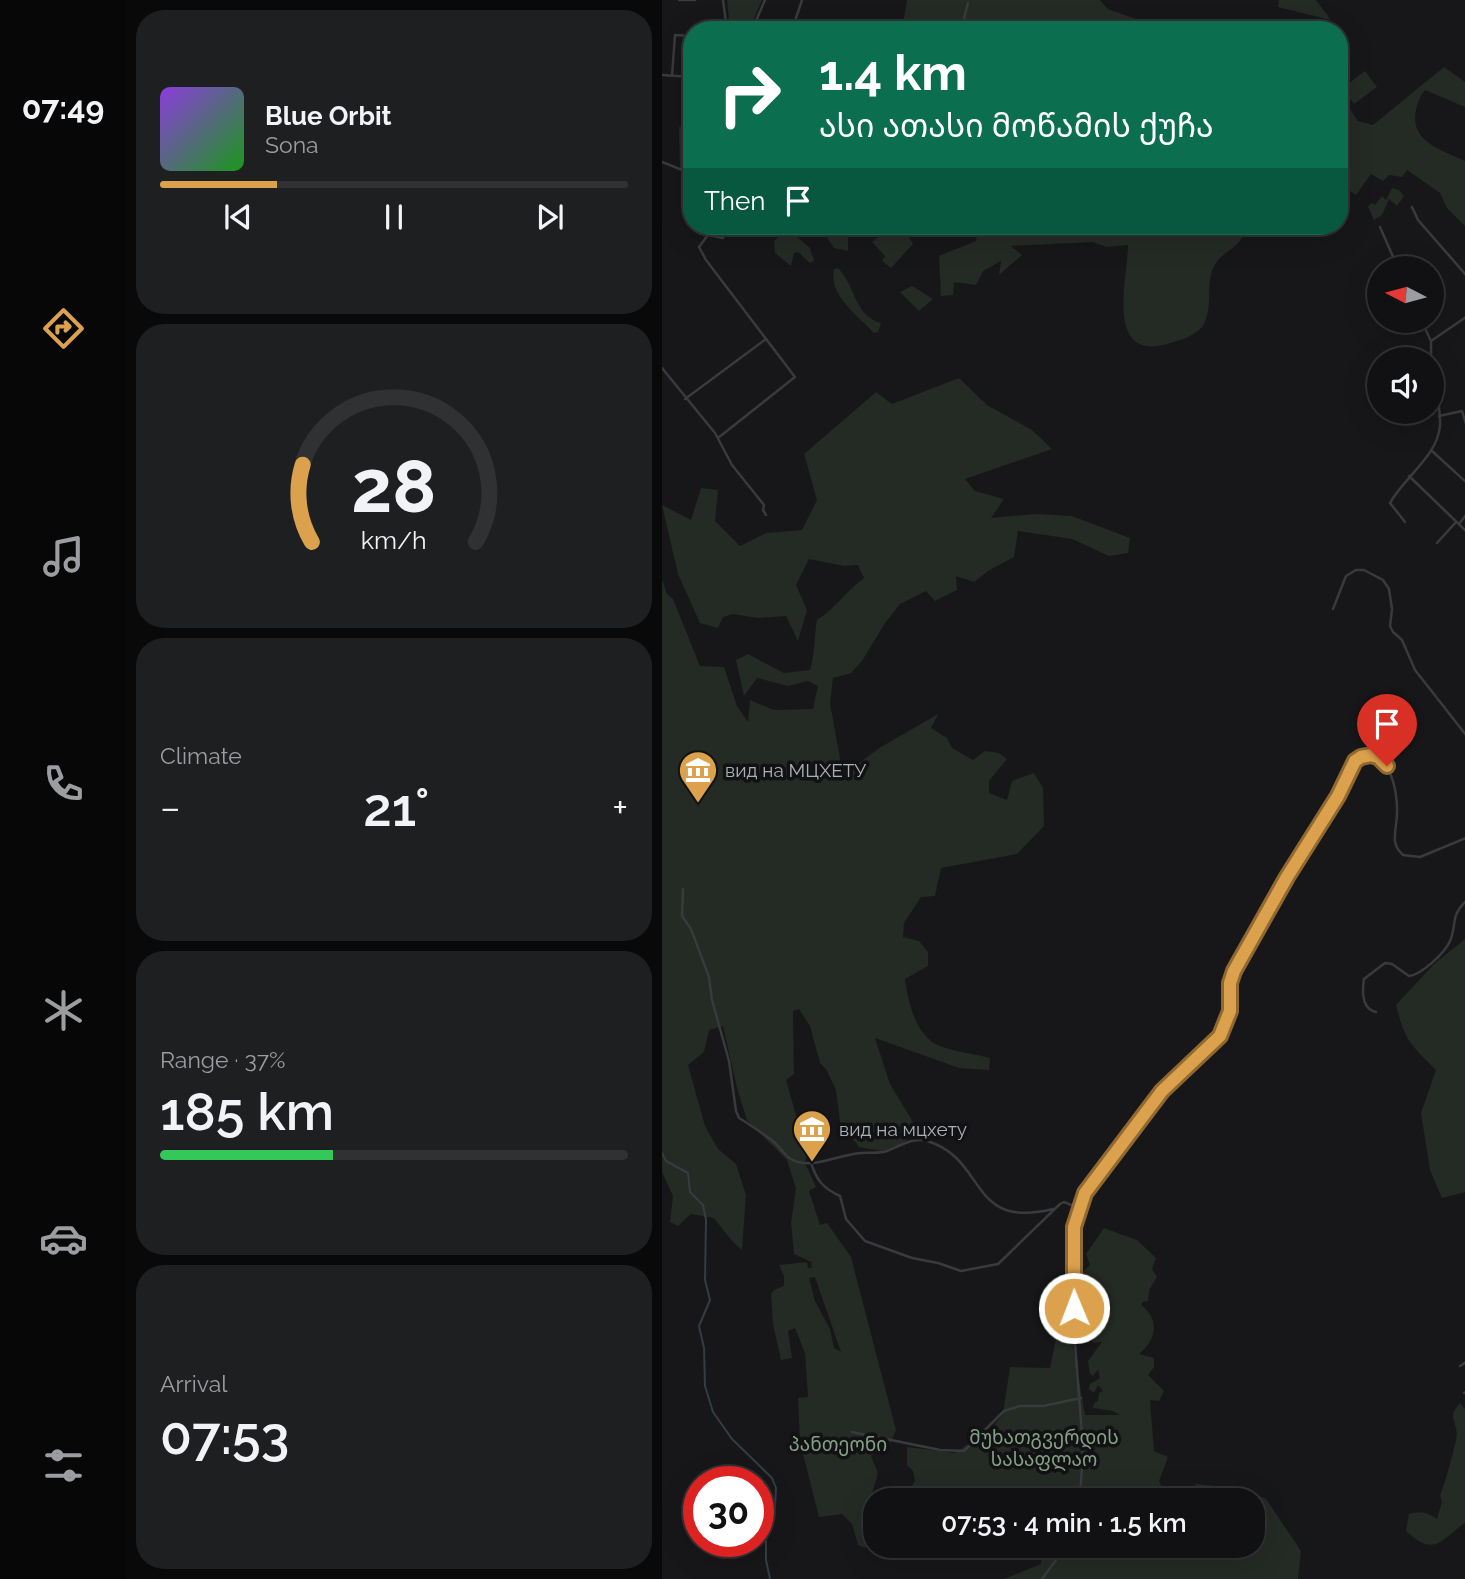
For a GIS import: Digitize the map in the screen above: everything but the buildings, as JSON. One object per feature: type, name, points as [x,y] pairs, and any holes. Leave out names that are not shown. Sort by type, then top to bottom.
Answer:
[{"type":"street","points":[[679,0],[695,0]]},
{"type":"street","points":[[723,0],[726,21]]},
{"type":"street","points":[[756,21],[765,0]]},
{"type":"street","points":[[795,21],[803,0]]},
{"type":"street","points":[[963,21],[968,4]]},
{"type":"street","points":[[672,76],[675,35],[683,35]]},
{"type":"street","points":[[662,75],[683,77]]},
{"type":"street","points":[[662,162],[683,170]]},
{"type":"street","points":[[1412,207],[1418,220],[1465,275]]},
{"type":"street","points":[[1380,227],[1393,256]]},
{"type":"street","points":[[718,438],[795,377],[699,247],[708,235],[723,238],[724,235]]},
{"type":"street","points":[[1431,341],[1465,317]]},
{"type":"street","points":[[1428,333],[1431,347]]},
{"type":"street","points":[[685,399],[766,339]]},
{"type":"street","points":[[662,368],[718,438],[732,465],[764,505],[766,514]]},
{"type":"street","points":[[1444,415],[1462,411],[1465,424]]},
{"type":"street","points":[[1405,522],[1390,507],[1390,503],[1431,450],[1437,438],[1438,424]]},
{"type":"street","points":[[1431,450],[1465,482]]},
{"type":"street","points":[[1409,476],[1465,531]]},
{"type":"street","points":[[1437,543],[1465,515]]},
{"type":"street","points":[[1333,609],[1346,576],[1356,570],[1364,570],[1383,580],[1389,589],[1392,609],[1390,626],[1393,632],[1402,640],[1416,670],[1465,735]]},
{"type":"street","points":[[1081,1488],[1083,1448],[1075,1343],[1074,1227],[1090,1185],[1162,1091],[1220,1036],[1230,1011],[1230,983],[1234,971],[1287,877],[1338,796],[1355,761],[1371,755],[1378,757],[1387,766],[1397,807],[1395,841],[1400,853],[1420,857],[1465,838]]},
{"type":"street","points":[[683,889],[682,916],[691,929],[709,977],[739,1118],[792,1160],[811,1163],[851,1154],[883,1152],[907,1142],[926,1141],[952,1155],[967,1169],[995,1206],[1027,1214],[1053,1209]]},
{"type":"street","points":[[1376,1012],[1365,1004],[1364,979],[1385,963],[1392,964],[1409,976],[1421,972],[1449,944],[1455,914],[1465,901]]},
{"type":"street","points":[[811,1163],[819,1183],[840,1196],[846,1219],[865,1241],[912,1258],[961,1271],[998,1264],[1053,1209],[1064,1202],[1076,1207],[1078,1211]]},
{"type":"street","points":[[1460,1366],[1465,1362]]},
{"type":"street","points":[[852,1432],[940,1450],[964,1451],[1004,1411],[1020,1406],[1043,1406],[1081,1398]]},
{"type":"street","points":[[1042,1579],[1057,1558]]},
{"type":"green space","points":[[727,0],[762,0],[753,21],[729,21]]},
{"type":"green space","points":[[907,0],[1100,0],[1108,9],[1141,21],[904,21]]},
{"type":"green space","points":[[1279,0],[1316,0],[1331,20],[1278,7]]},
{"type":"green space","points":[[1444,67],[1465,82],[1465,107],[1425,90],[1420,97],[1415,121],[1418,130],[1430,143],[1465,161],[1465,226],[1447,208],[1440,193],[1407,170],[1402,177],[1389,175],[1383,181],[1371,174],[1356,195],[1348,189],[1348,106],[1358,121],[1373,125]]},
{"type":"green space","points":[[1365,71],[1377,87],[1354,104],[1348,96],[1348,84]]},
{"type":"green space","points":[[679,127],[683,127],[683,169],[680,168]]},
{"type":"green space","points":[[1392,188],[1399,190],[1404,196],[1397,206],[1389,199],[1382,215],[1374,220],[1368,207],[1372,203],[1375,205],[1382,196],[1386,200]]},
{"type":"green space","points":[[781,235],[795,235],[810,248],[814,261],[810,263],[798,252],[794,253],[791,266],[775,253],[774,241]]},
{"type":"green space","points":[[825,235],[848,235],[848,251],[834,248]]},
{"type":"green space","points":[[881,235],[908,235],[913,244],[891,268],[882,261],[885,256],[872,242]]},
{"type":"green space","points":[[977,235],[1243,235],[1213,268],[1208,311],[1202,327],[1179,341],[1145,346],[1133,339],[1126,327],[1124,294],[1128,245],[1106,247],[1093,242],[1011,246],[1022,255],[999,275],[1001,261],[983,271],[976,285],[954,282],[953,295],[941,296],[939,256],[976,241]]},
{"type":"green space","points":[[838,268],[865,314],[881,323],[878,332],[874,333],[853,312],[835,288],[834,269]]},
{"type":"green space","points":[[912,286],[933,299],[919,311],[900,292]]},
{"type":"green space","name":"პანთეონი","points":[[959,378],[987,405],[1032,430],[1052,449],[965,479],[975,491],[1004,499],[991,518],[1036,514],[1072,516],[1130,538],[1128,553],[1109,556],[1072,539],[1018,531],[1014,557],[974,582],[956,576],[957,590],[935,601],[926,591],[900,604],[862,661],[851,673],[833,678],[830,703],[841,764],[855,766],[881,747],[938,714],[931,728],[947,738],[952,748],[973,760],[985,751],[999,753],[1007,759],[989,781],[989,793],[1007,800],[1012,781],[1034,773],[1043,788],[1044,826],[1017,854],[941,868],[935,896],[921,897],[904,923],[903,937],[919,941],[928,952],[928,966],[905,979],[908,998],[919,1027],[940,1046],[990,1058],[989,1070],[959,1068],[875,1038],[890,1084],[913,1122],[912,1133],[898,1147],[881,1151],[859,1147],[840,1122],[836,1090],[826,1069],[820,1063],[810,1026],[799,1009],[793,1011],[794,1074],[786,1080],[807,1154],[805,1163],[816,1187],[809,1191],[820,1225],[827,1223],[851,1257],[896,1430],[891,1442],[871,1456],[878,1473],[874,1488],[863,1488],[863,1547],[858,1545],[852,1524],[842,1514],[819,1517],[800,1442],[798,1398],[808,1397],[805,1353],[795,1328],[788,1331],[792,1358],[781,1360],[773,1324],[771,1294],[784,1286],[784,1276],[779,1265],[807,1262],[808,1268],[812,1268],[811,1262],[794,1254],[791,1223],[796,1189],[787,1160],[747,1120],[723,1026],[709,1030],[704,1052],[688,1065],[705,1126],[718,1149],[736,1164],[746,1195],[742,1250],[714,1218],[691,1214],[678,1226],[670,1222],[673,1196],[662,1172],[662,580],[667,594],[673,599],[700,666],[724,667],[737,706],[748,722],[750,700],[774,710],[813,709],[818,686],[808,681],[788,686],[757,678],[744,696],[736,660],[748,654],[784,673],[810,670],[817,620],[864,578],[858,565],[844,566],[809,559],[796,585],[807,610],[798,641],[786,616],[758,618],[733,614],[723,617],[718,628],[700,623],[678,574],[662,505],[691,520],[701,488],[718,490],[715,521],[740,546],[766,533],[802,530],[817,500],[804,454],[876,392],[892,404]],"holes":[[[815,1277],[841,1352],[834,1348],[830,1329],[815,1301],[809,1278]]]},
{"type":"green space","points":[[1465,939],[1465,1192],[1442,1198],[1430,1170],[1421,1113],[1436,1070],[1410,1041],[1402,1027],[1396,1005],[1434,964]]},
{"type":"green space","name":"მუხათგვერდის სასაფლაო","points":[[1104,1228],[1137,1240],[1156,1258],[1152,1269],[1157,1277],[1149,1290],[1148,1301],[1141,1305],[1152,1317],[1154,1330],[1149,1343],[1139,1354],[1154,1358],[1154,1367],[1148,1375],[1164,1391],[1159,1401],[1150,1400],[1154,1451],[1168,1457],[1159,1481],[1162,1488],[910,1488],[915,1481],[913,1471],[907,1465],[907,1447],[955,1453],[992,1428],[1003,1414],[1010,1367],[1050,1368],[1065,1295],[1082,1303],[1083,1272],[1090,1265],[1086,1254]],"holes":[[[1105,1310],[1104,1316],[1093,1322],[1090,1339],[1094,1343],[1102,1342],[1088,1361],[1090,1374],[1093,1376],[1098,1370],[1100,1378],[1090,1384],[1089,1389],[1094,1393],[1098,1385],[1103,1391],[1099,1393],[1093,1408],[1113,1411],[1120,1415],[1085,1415],[1073,1346],[1081,1342],[1086,1311]]]},
{"type":"green space","points":[[1460,1403],[1465,1409],[1465,1523],[1444,1540],[1432,1545],[1425,1544],[1406,1531],[1409,1514],[1424,1513],[1437,1519],[1442,1502],[1440,1496],[1457,1434],[1453,1417]]},
{"type":"green space","points":[[1196,1484],[1234,1488],[1194,1488]]},
{"type":"green space","points":[[1265,1499],[1301,1551],[1298,1579],[1004,1579],[1041,1564],[1042,1558],[1265,1558]]},
{"type":"waterway","points":[[662,1153],[666,1161],[688,1173],[690,1192],[703,1205],[706,1220],[705,1280],[710,1300],[699,1326],[704,1348],[705,1386],[713,1412],[732,1439],[772,1478],[776,1488],[775,1507],[766,1525],[766,1560],[770,1579]]},
{"type":"place","name":"вид на МЦХЕТУ","points":[[698,804]]},
{"type":"place","name":"вид на мцхету","points":[[812,1163]]},
{"type":"route","points":[[1074,1308],[1074,1227],[1085,1193],[1162,1091],[1220,1036],[1230,1011],[1230,983],[1234,971],[1287,877],[1338,796],[1355,761],[1371,755],[1378,757],[1387,766]]}]
